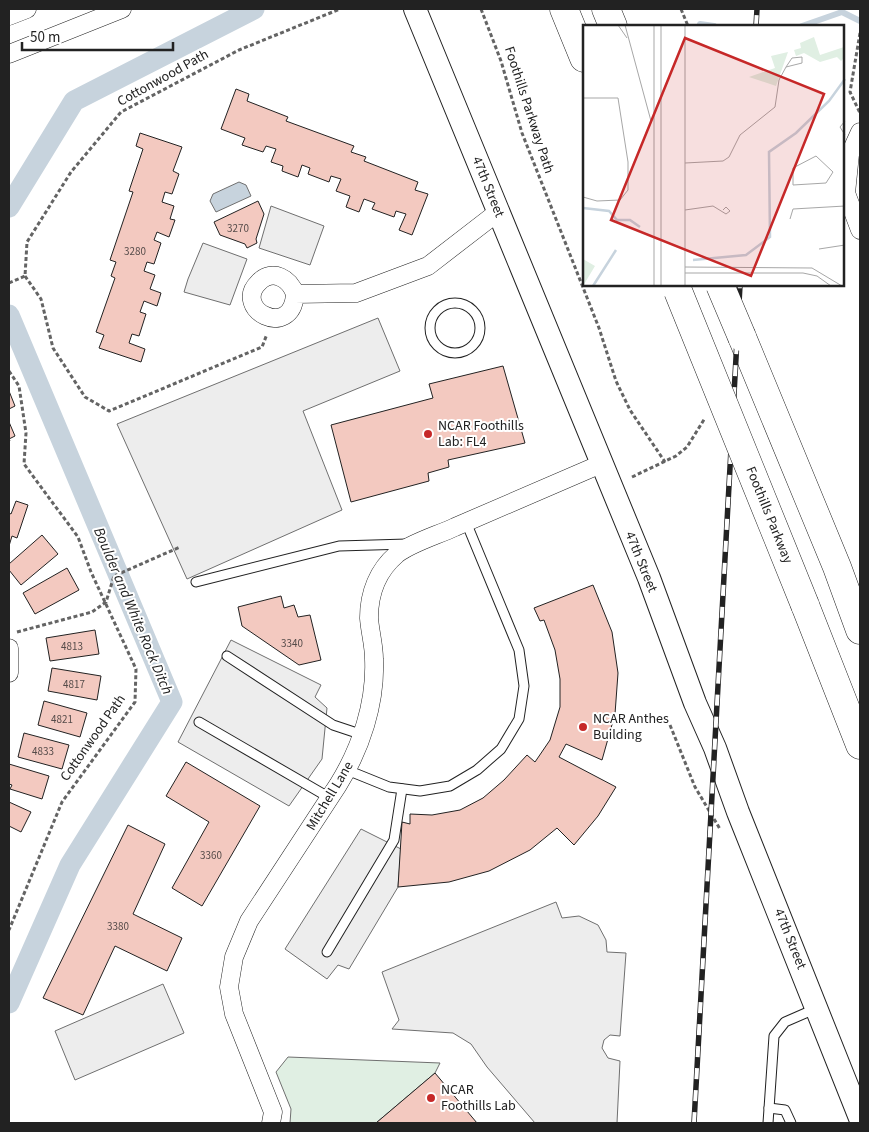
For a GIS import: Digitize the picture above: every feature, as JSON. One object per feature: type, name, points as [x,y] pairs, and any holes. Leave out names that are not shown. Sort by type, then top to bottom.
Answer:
[{"type":"highway","points":[[564,9],[583,56]]},
{"type":"highway","points":[[606,9],[613,25]]},
{"type":"highway","points":[[720,286],[837,567],[860,630]]},
{"type":"highway","name":"Foothills Parkway","points":[[677,288],[806,605],[860,745]]},
{"type":"highway","points":[[837,567],[860,601]]},
{"type":"street","points":[[9,16],[26,9]]},
{"type":"street","points":[[9,54],[94,14],[122,9]]},
{"type":"street","name":"47th Street","points":[[415,9],[649,578],[695,704],[716,748],[738,812],[860,1118]]},
{"type":"street","points":[[860,132],[850,154],[846,193],[860,230]]},
{"type":"street","points":[[295,294],[356,293],[428,266],[498,212]]},
{"type":"street","points":[[269,276],[283,278],[289,282],[295,294],[292,308],[280,317],[273,318],[266,317],[255,309],[252,295],[257,283],[269,276]]},
{"type":"street","name":"Mitchell Lane","points":[[272,1123],[273,1112],[234,1014],[229,987],[234,957],[250,921],[347,770],[362,735],[372,698],[374,659],[369,617],[373,588],[383,569],[398,554],[418,543],[601,464]]},
{"type":"street","points":[[9,648],[9,673]]},
{"type":"lane","points":[[457,303],[465,305],[476,315],[480,330],[474,345],[460,353],[452,353],[438,346],[430,332],[430,325],[432,318],[442,306],[457,303]]},
{"type":"lane","points":[[347,770],[389,787],[420,791],[450,786],[476,770],[501,749],[519,719],[524,686],[519,650],[466,522]]},
{"type":"lane","points":[[196,582],[339,546],[418,543]]},
{"type":"lane","points":[[227,656],[333,725],[362,735]]},
{"type":"lane","points":[[199,722],[330,798]]},
{"type":"lane","points":[[327,952],[394,840],[402,789]]},
{"type":"lane","points":[[768,1123],[774,1036],[785,1022],[817,1008]]},
{"type":"lane","points":[[769,1108],[785,1110],[791,1123]]},
{"type":"path","name":"Cottonwood Path","points":[[25,276],[27,242],[71,172],[121,112],[239,50],[340,9]]},
{"type":"path","name":"Foothills Parkway Path","points":[[481,9],[501,60],[522,133],[599,328],[616,382],[630,410],[665,462]]},
{"type":"path","points":[[681,9],[688,25]]},
{"type":"path","points":[[860,33],[850,92],[860,114]]},
{"type":"path","points":[[10,282],[25,276],[41,299],[54,348],[85,397],[109,411],[262,347],[273,318]]},
{"type":"path","name":"Cottonwood Path","points":[[9,371],[19,386],[26,433],[24,464],[78,536],[91,572],[136,668],[135,702],[62,802],[9,930]]},
{"type":"path","points":[[632,477],[665,462],[687,447],[705,418]]},
{"type":"path","points":[[9,634],[92,612],[106,602],[114,576],[180,547]]},
{"type":"path","points":[[670,724],[695,787],[723,832]]},
{"type":"green space","points":[[288,1057],[440,1063],[435,1073],[376,1123],[290,1123],[291,1109],[276,1072]]},
{"type":"shaded area","points":[[239,182],[246,185],[251,196],[216,212],[210,201],[213,194]]},
{"type":"shaded area","points":[[271,206],[324,226],[310,265],[259,248]]},
{"type":"shaded area","points":[[203,243],[247,259],[230,305],[184,292]]},
{"type":"shaded area","points":[[378,318],[400,371],[303,411],[342,510],[187,579],[117,424]]},
{"type":"shaded area","points":[[231,640],[321,685],[315,697],[327,708],[322,759],[289,806],[178,742]]},
{"type":"shaded area","points":[[361,829],[401,849],[398,887],[349,969],[338,965],[327,979],[285,949]]},
{"type":"shaded area","points":[[556,902],[562,918],[579,916],[598,925],[606,940],[607,952],[626,953],[620,1036],[610,1035],[604,1040],[602,1048],[608,1058],[620,1061],[617,1123],[535,1123],[487,1067],[471,1044],[453,1033],[392,1029],[399,1020],[382,972]]},
{"type":"shaded area","points":[[163,984],[184,1033],[75,1080],[55,1031]]},
{"type":"building","points":[[236,89],[249,94],[247,101],[288,117],[286,121],[354,146],[351,152],[366,157],[364,161],[418,182],[415,190],[428,194],[412,235],[399,230],[406,214],[396,211],[394,217],[372,209],[375,203],[364,199],[359,212],[346,207],[350,196],[336,191],[341,179],[331,176],[329,182],[308,174],[310,168],[302,165],[298,177],[282,171],[283,166],[271,162],[276,149],[266,146],[263,152],[242,145],[245,138],[221,129]]},
{"type":"building","points":[[140,133],[182,147],[173,171],[179,174],[172,194],[165,192],[162,202],[174,206],[170,219],[175,220],[169,237],[157,232],[154,240],[161,243],[154,264],[147,262],[144,271],[155,275],[150,289],[161,293],[157,306],[144,301],[140,312],[146,314],[139,336],[132,334],[129,343],[145,349],[141,362],[99,348],[104,335],[96,332],[115,278],[111,276],[116,262],[110,260],[133,192],[129,191],[143,149],[136,146]]},
{"type":"building","points":[[258,201],[264,214],[256,239],[257,243],[247,248],[245,244],[220,235],[214,222]]},
{"type":"building","name":"NCAR Foothills Lab: FL4","points":[[503,366],[525,443],[448,460],[449,467],[428,473],[429,481],[351,502],[331,425],[433,398],[429,384]]},
{"type":"building","points":[[9,391],[15,406],[9,409]]},
{"type":"building","points":[[9,422],[15,436],[9,439]]},
{"type":"building","points":[[16,501],[28,505],[17,538],[12,536],[9,546],[9,513],[11,514]]},
{"type":"building","points":[[42,535],[58,554],[21,585],[9,570],[9,564]]},
{"type":"building","points":[[67,568],[79,590],[35,614],[23,593]]},
{"type":"building","name":"NCAR Anthes Building","points":[[593,585],[612,632],[618,673],[615,714],[602,760],[566,744],[559,757],[616,787],[598,816],[574,845],[557,828],[530,850],[489,871],[449,882],[398,887],[402,822],[410,824],[410,814],[432,815],[460,810],[483,798],[504,780],[527,755],[535,762],[550,740],[560,707],[560,679],[555,650],[544,620],[540,621],[534,608]]},
{"type":"building","points":[[281,596],[284,608],[294,605],[298,617],[310,615],[321,660],[299,665],[242,626],[238,607]]},
{"type":"building","points":[[95,630],[99,654],[50,661],[46,638]]},
{"type":"building","points":[[52,668],[101,676],[97,700],[48,691]]},
{"type":"building","points":[[44,701],[87,713],[80,737],[38,725]]},
{"type":"building","points":[[24,733],[69,745],[62,769],[18,757]]},
{"type":"building","points":[[186,762],[260,806],[202,906],[172,888],[209,822],[166,796]]},
{"type":"building","points":[[9,764],[49,776],[42,799],[10,789],[12,785],[9,784]]},
{"type":"building","points":[[9,802],[31,812],[21,832],[9,826]]},
{"type":"building","points":[[128,825],[165,844],[133,914],[182,938],[167,971],[115,946],[83,1015],[43,998]]},
{"type":"building","name":"NCAR Foothills Lab","points":[[435,1073],[477,1123],[376,1123]]},
{"type":"waterway","name":"Boulder and White Rock Ditch","points":[[9,207],[74,101],[254,9]]},
{"type":"waterway","points":[[805,25],[842,12],[860,21]]},
{"type":"waterway","points":[[700,24],[707,25]]},
{"type":"waterway","name":"Boulder and White Rock Ditch","points":[[9,315],[172,702],[70,865],[9,1003]]},
{"type":"railway","points":[[756,25],[757,9]]},
{"type":"railway","points":[[694,1123],[740,286]]},
{"type":"place","name":"NCAR Foothills Lab: FL4","points":[[428,434]]},
{"type":"place","name":"NCAR Anthes Building","points":[[583,727]]},
{"type":"place","name":"NCAR Foothills Lab","points":[[431,1098]]}]
